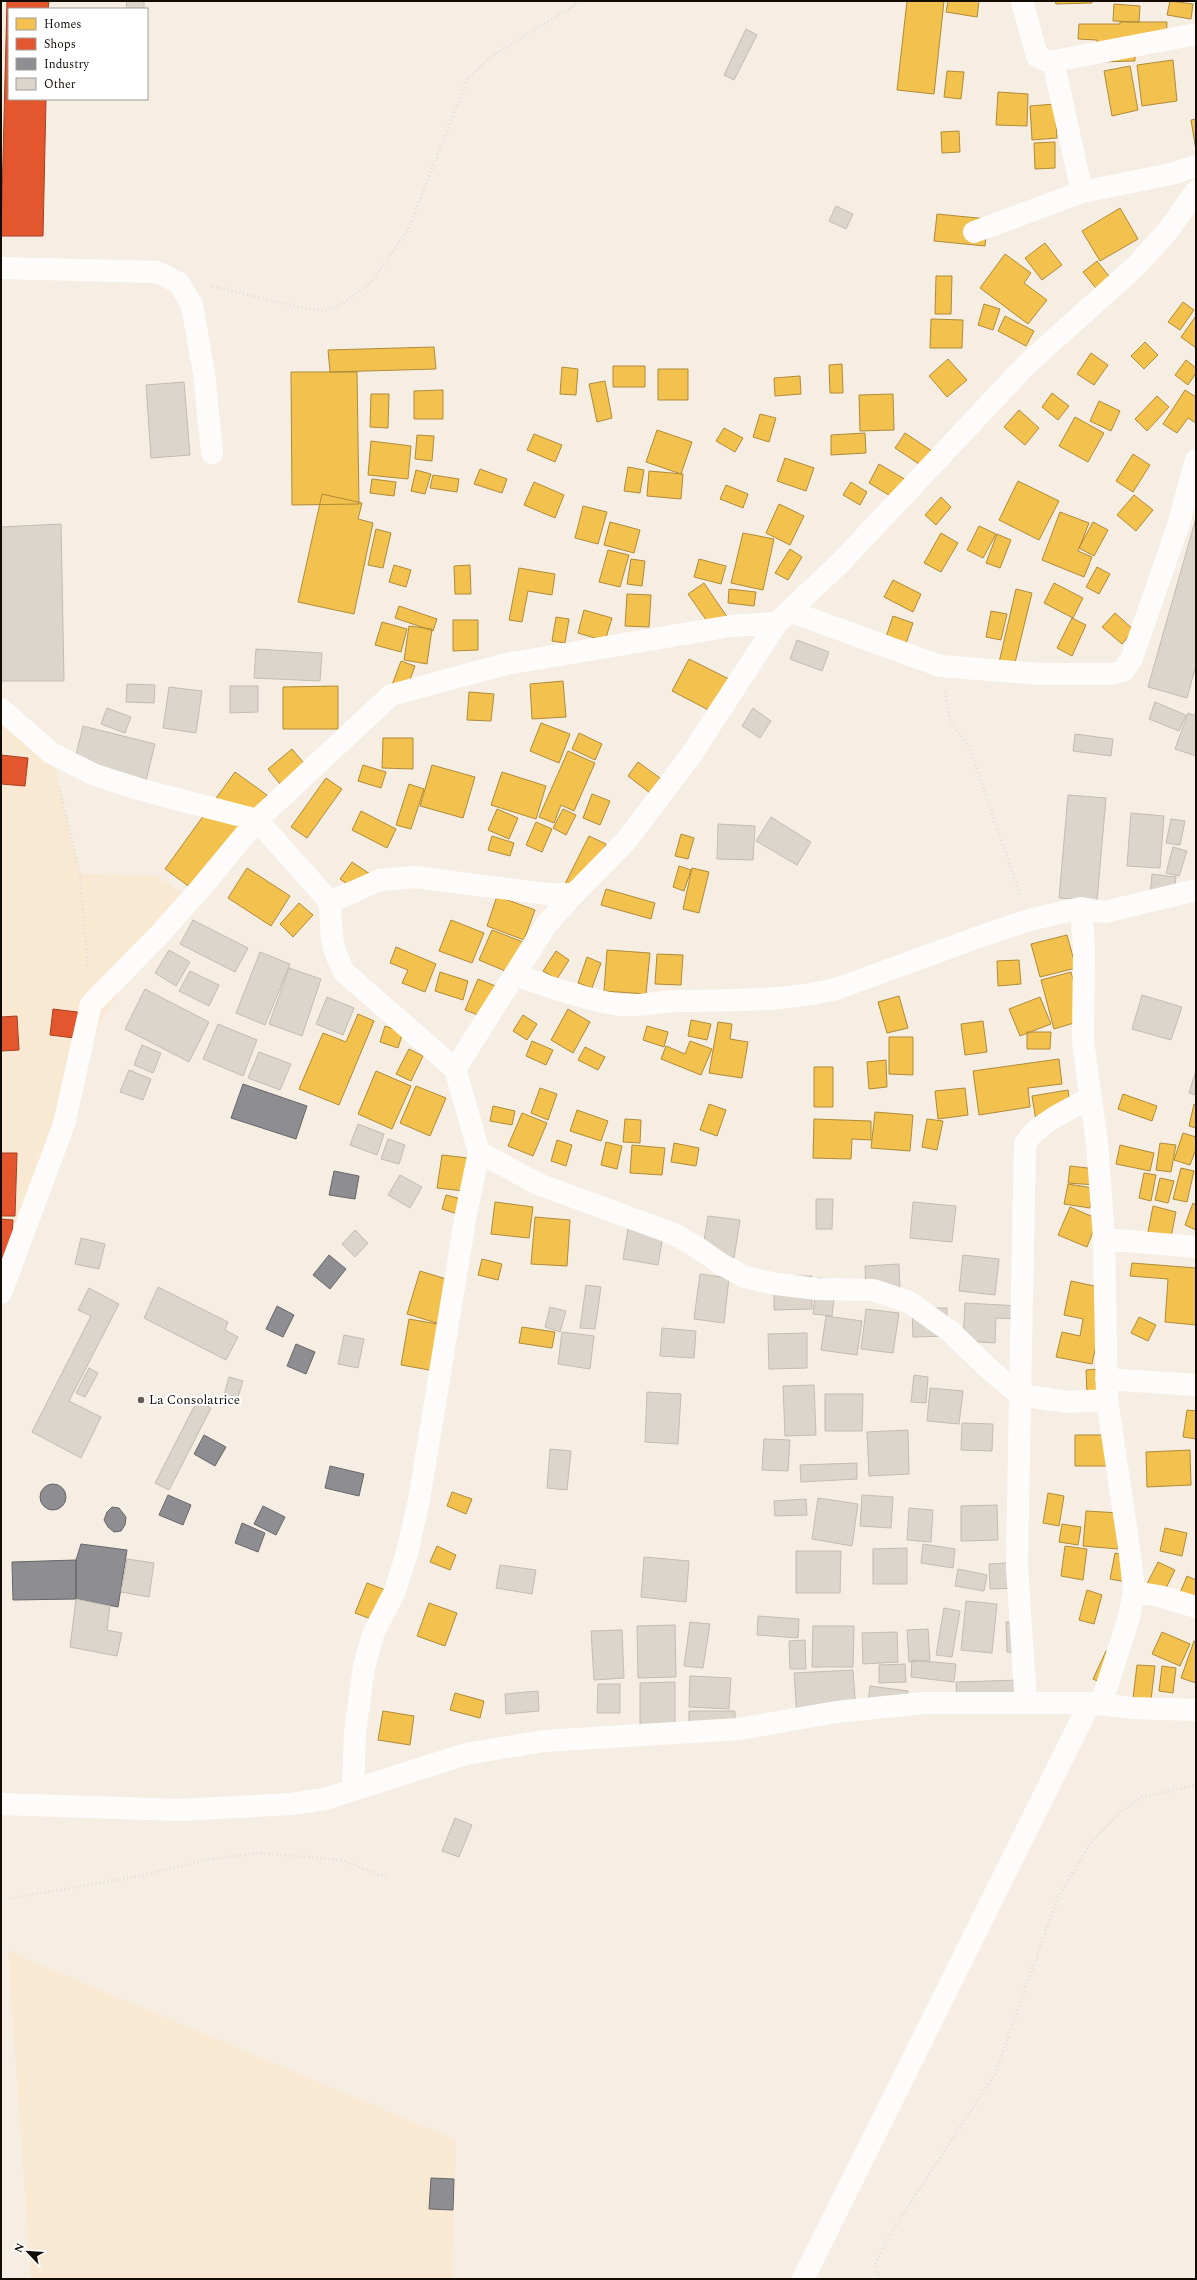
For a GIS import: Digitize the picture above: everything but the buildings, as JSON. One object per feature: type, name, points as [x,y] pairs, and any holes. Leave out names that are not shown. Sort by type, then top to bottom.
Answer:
[{"type":"street","points":[[1022,1],[1037,56],[1044,61],[1196,34]]},
{"type":"street","points":[[1053,60],[1082,192]]},
{"type":"street","points":[[974,232],[1082,192],[1171,174],[1196,166]]},
{"type":"street","points":[[455,1068],[546,925],[625,842],[689,758],[783,617],[842,561],[1027,364],[1136,266],[1167,232],[1196,191]]},
{"type":"street","points":[[1,268],[157,272],[179,283],[192,305],[204,373],[212,454]]},
{"type":"street","points":[[1,1293],[64,1124],[91,1004],[159,936],[257,820],[391,695],[506,664],[783,617],[940,666],[1040,674],[1112,674],[1123,671],[1132,658],[1144,625],[1178,526],[1196,460]]},
{"type":"street","points":[[1,709],[51,753],[95,775],[142,790],[257,820],[330,902],[331,937],[334,953],[344,972],[455,1068],[479,1152],[466,1214],[419,1500],[407,1553],[395,1592],[374,1634],[364,1667],[355,1732],[353,1789]]},
{"type":"street","points":[[330,902],[380,880],[415,877],[547,894],[574,894]]},
{"type":"street","points":[[515,975],[586,998],[616,1004],[642,1006],[674,1001],[776,999],[814,994],[842,987],[1029,920],[1081,908],[1105,912],[1196,890]]},
{"type":"street","points":[[803,2279],[1095,1704],[1128,1620],[1134,1592],[1130,1554],[1106,1390],[1104,1239],[1097,1143],[1083,1041],[1084,947],[1081,908]]},
{"type":"street","points":[[1026,1702],[1017,1568],[1025,1144],[1031,1135],[1065,1110],[1090,1099]]},
{"type":"street","points":[[479,1152],[538,1184],[674,1234],[698,1248],[720,1264],[745,1277],[776,1284],[817,1288],[873,1290],[909,1302],[951,1332],[989,1369],[1020,1395],[1067,1402],[1106,1390],[1196,1385]]},
{"type":"street","points":[[1104,1239],[1196,1247]]},
{"type":"street","points":[[1134,1592],[1159,1596],[1196,1607]]},
{"type":"street","points":[[1,1804],[195,1809],[292,1804],[325,1799],[466,1754],[544,1741],[740,1729],[836,1712],[924,1703],[1026,1702],[1095,1704],[1134,1708],[1196,1710]]},
{"type":"path","points":[[210,286],[303,308],[325,311],[342,304],[370,283],[407,232],[468,78],[489,58],[581,1]]},
{"type":"path","points":[[940,666],[950,720],[970,748],[1029,920]]},
{"type":"path","points":[[51,753],[80,874],[91,1004]]},
{"type":"path","points":[[879,2279],[875,2264],[890,2234],[995,2074],[1057,1899],[1091,1842],[1124,1809],[1142,1797],[1196,1784]]},
{"type":"path","points":[[1,1900],[140,1876],[210,1859],[258,1853],[342,1860],[386,1877]]},
{"type":"shaded area","points":[[1,719],[51,753],[80,874],[157,876],[187,897],[154,934],[98,1026],[64,1137],[1,1294]]},
{"type":"shaded area","points":[[8,1951],[456,2140],[452,2279],[31,2279]]},
{"type":"place","name":"La Consolatrice","points":[[141,1400]]}]
